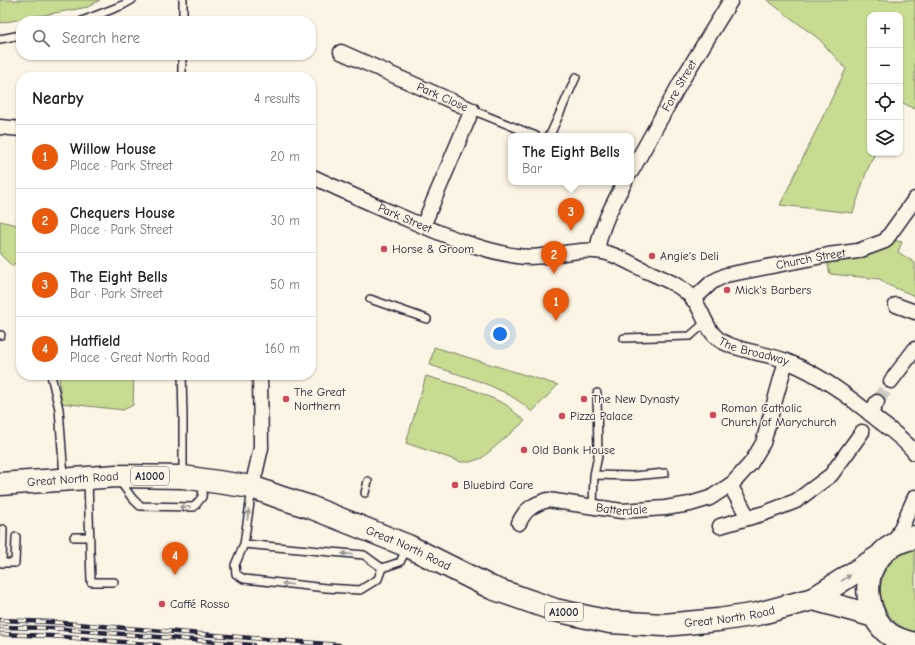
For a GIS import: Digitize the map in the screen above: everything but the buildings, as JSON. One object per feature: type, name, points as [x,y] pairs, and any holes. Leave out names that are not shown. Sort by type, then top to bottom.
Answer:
[{"type":"main road","name":"Great North Road","points":[[0,484],[117,476],[183,477],[252,487],[310,507],[408,546],[492,588],[555,610],[610,622],[664,625],[733,618],[758,614],[813,599],[886,551],[915,536]]},
{"type":"main road","points":[[886,551],[870,573],[868,593],[874,616],[888,633],[900,640],[915,644]]},
{"type":"main road","points":[[813,599],[874,616]]},
{"type":"street","name":"Fore Street","points":[[634,167],[682,80],[731,0]]},
{"type":"street","name":"Park Close","points":[[341,52],[472,110],[423,226]]},
{"type":"street","points":[[0,126],[16,128]]},
{"type":"street","name":"Park Street","points":[[316,178],[373,205],[461,242],[491,250],[519,256],[541,256],[597,250]]},
{"type":"street","points":[[597,250],[600,234],[608,214],[624,185]]},
{"type":"street","name":"Church Street","points":[[693,300],[712,282],[726,275],[828,255],[858,251],[885,241],[915,199]]},
{"type":"street","name":"The Broadway","points":[[597,250],[616,256],[674,283],[693,300],[711,331],[722,342],[786,361],[817,376],[874,408],[915,453]]},
{"type":"street","points":[[896,305],[915,312]]},
{"type":"street","points":[[891,381],[915,349]]},
{"type":"street","name":"Batterdale","points":[[519,523],[523,514],[536,503],[548,500],[622,511],[665,508],[690,504],[710,498],[730,485],[751,463],[763,443],[786,361]]},
{"type":"street","points":[[252,487],[261,448],[260,380]]},
{"type":"street","points":[[720,526],[765,513],[796,501],[822,483],[830,475],[862,432]]},
{"type":"street","points":[[730,485],[748,517]]},
{"type":"street","points":[[886,551],[915,497]]},
{"type":"lane","points":[[95,16],[132,0]]},
{"type":"lane","points":[[183,0],[183,16]]},
{"type":"lane","points":[[0,39],[16,36]]},
{"type":"lane","points":[[182,60],[182,72]]},
{"type":"lane","points":[[551,133],[576,77]]},
{"type":"lane","points":[[472,110],[529,133]]},
{"type":"lane","points":[[370,299],[426,319]]},
{"type":"lane","points":[[624,338],[690,336],[706,322]]},
{"type":"lane","points":[[52,380],[59,409],[65,479]]},
{"type":"lane","points":[[182,380],[184,454],[183,477]]},
{"type":"lane","points":[[593,507],[594,475],[598,456],[597,393]]},
{"type":"lane","points":[[594,475],[633,476],[665,473]]},
{"type":"lane","points":[[117,476],[132,498],[140,506],[194,507],[202,497],[204,480]]},
{"type":"lane","points":[[88,478],[91,582],[114,582]]},
{"type":"lane","points":[[365,493],[368,481]]},
{"type":"lane","points":[[252,487],[244,544],[235,566],[236,574],[244,579],[326,588],[360,590],[378,579],[382,568]]},
{"type":"lane","points":[[3,529],[2,563],[15,563],[16,537]]},
{"type":"lane","points":[[74,537],[90,537]]},
{"type":"lane","points":[[244,544],[364,555],[382,568]]},
{"type":"lane","points":[[382,568],[400,562],[408,546]]},
{"type":"green space","points":[[0,0],[100,0],[88,7],[38,16],[16,16],[16,20],[0,23]]},
{"type":"green space","points":[[767,0],[915,0],[915,109],[903,103],[903,12],[867,12],[867,156],[874,156],[866,173],[853,213],[780,205],[846,69],[819,39]]},
{"type":"green space","points":[[0,221],[16,225],[16,262],[12,266],[0,254]]},
{"type":"green space","points":[[893,240],[902,242],[898,252],[915,263],[915,296],[888,285],[880,279],[830,274],[827,261]]},
{"type":"green space","points":[[434,347],[558,385],[532,412],[510,395],[484,383],[430,365]]},
{"type":"green space","points":[[426,376],[474,390],[505,404],[525,421],[482,458],[470,462],[461,462],[406,443]]},
{"type":"green space","points":[[59,380],[134,380],[133,405],[123,410],[61,403]]},
{"type":"green space","points":[[915,547],[915,633],[903,628],[893,620],[886,611],[880,590],[882,578],[887,567],[902,552]]},
{"type":"tunnel","points":[[877,402],[891,381]]},
{"type":"railway","points":[[0,620],[51,622],[339,645]]},
{"type":"railway","points":[[0,627],[51,628],[253,645]]},
{"type":"railway","points":[[0,634],[51,636],[159,645]]},
{"type":"place","name":"The Eight Bells","points":[[571,231]]},
{"type":"place","name":"Horse & Groom","points":[[384,249]]},
{"type":"place","name":"Angie's Deli","points":[[652,256]]},
{"type":"place","name":"Chequers House","points":[[554,274]]},
{"type":"place","name":"Mick's Barbers","points":[[727,290]]},
{"type":"place","name":"Willow House","points":[[556,321]]},
{"type":"place","name":"The Great Northern","points":[[286,399]]},
{"type":"place","name":"The New Dynasty","points":[[584,399]]},
{"type":"place","name":"Roman Catholic Church of Marychurch","points":[[713,415]]},
{"type":"place","name":"Pizza Palace","points":[[562,416]]},
{"type":"place","name":"Old Bank House","points":[[524,450]]},
{"type":"place","name":"Bluebird Care","points":[[455,485]]},
{"type":"place","name":"Hatfield","points":[[175,575]]},
{"type":"place","name":"Caffé Rosso","points":[[162,604]]}]
